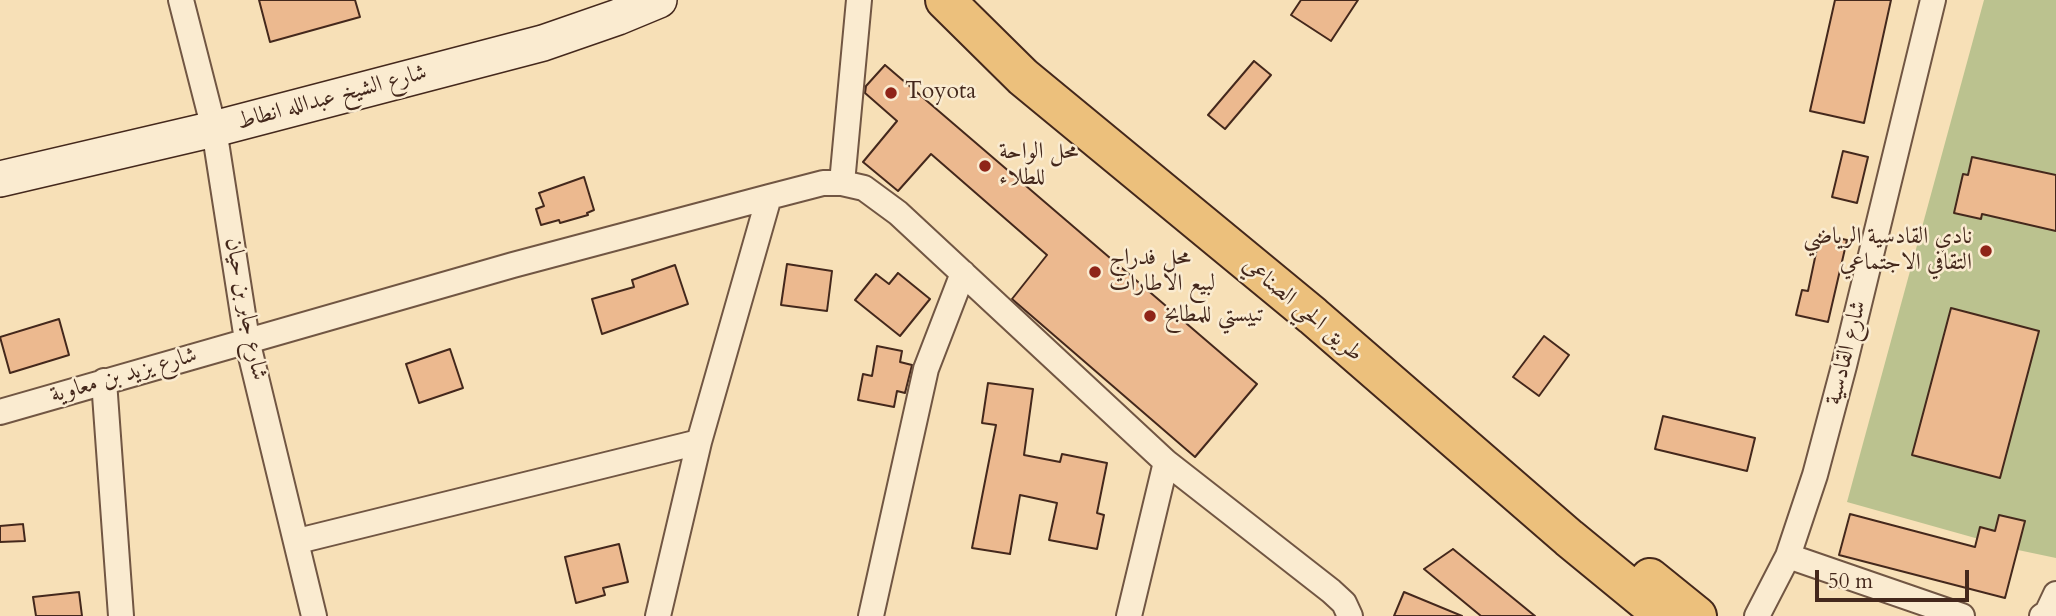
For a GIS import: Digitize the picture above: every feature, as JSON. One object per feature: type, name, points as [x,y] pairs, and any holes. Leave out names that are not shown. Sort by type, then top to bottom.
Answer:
[{"type":"highway","name":"طريق الحي الصناعي","points":[[945,0],[1023,78],[1313,317],[1569,538],[1664,616]]},
{"type":"highway","name":"طريق الحي الصناعي","points":[[978,0],[1225,218],[1697,616]]},
{"type":"main road","name":"شارع الشيخ عبدالله انطاط","points":[[0,179],[214,129],[543,43],[659,0]]},
{"type":"street","name":"شارع جابر بن حيان","points":[[181,0],[214,129],[247,340],[298,541],[314,616]]},
{"type":"street","points":[[859,0],[842,183],[864,188],[898,213],[1166,462],[1331,591],[1344,603],[1350,616]]},
{"type":"street","name":"شارع القادسية","points":[[1757,616],[1788,556],[1815,475],[1933,0]]},
{"type":"street","name":"شارع يزيد بن معاوية","points":[[0,412],[513,265],[823,183],[842,183]]},
{"type":"street","points":[[658,616],[699,442],[769,197]]},
{"type":"street","points":[[871,616],[926,369],[963,274]]},
{"type":"street","points":[[104,382],[121,616]]},
{"type":"street","points":[[298,541],[699,442]]},
{"type":"street","points":[[1129,616],[1166,462]]},
{"type":"street","points":[[1788,556],[1962,616]]},
{"type":"street","points":[[2042,616],[2056,594]]},
{"type":"green space","name":"نادي القادسية الرياضي التقافي الاجتماعي","points":[[1984,0],[2056,0],[2056,558],[2018,550],[1847,502]]},
{"type":"building","points":[[259,0],[355,0],[360,17],[270,42]]},
{"type":"building","points":[[1301,0],[1358,0],[1331,41],[1291,15]]},
{"type":"building","points":[[1835,0],[1891,0],[1864,123],[1810,111]]},
{"type":"building","points":[[1254,61],[1271,75],[1225,129],[1208,115]]},
{"type":"building","points":[[885,65],[1257,384],[1195,457],[1012,299],[1047,255],[931,154],[898,191],[863,162],[897,121],[865,93],[866,86]]},
{"type":"building","points":[[1843,151],[1868,157],[1857,203],[1832,197]]},
{"type":"building","points":[[1972,157],[2056,175],[2056,231],[1982,214],[1981,219],[1954,213],[1963,174],[1968,175]]},
{"type":"building","points":[[584,177],[594,210],[587,213],[588,215],[560,223],[559,220],[541,225],[536,209],[544,206],[539,193]]},
{"type":"building","points":[[1820,234],[1847,240],[1828,322],[1796,315],[1802,290],[1808,291]]},
{"type":"building","points":[[787,264],[832,271],[827,311],[781,305]]},
{"type":"building","points":[[675,265],[688,304],[602,334],[592,299],[634,287],[632,280]]},
{"type":"building","points":[[898,273],[930,299],[900,336],[855,300],[876,274],[889,284]]},
{"type":"building","points":[[1951,308],[2039,331],[2000,478],[1912,455]]},
{"type":"building","points":[[59,319],[69,355],[10,373],[0,337]]},
{"type":"building","points":[[1544,336],[1569,355],[1539,396],[1513,377]]},
{"type":"building","points":[[877,346],[902,351],[900,362],[912,365],[905,393],[897,391],[894,407],[858,400],[863,374],[872,376]]},
{"type":"building","points":[[450,349],[463,388],[419,403],[406,364]]},
{"type":"building","points":[[988,383],[1033,389],[1024,455],[1060,462],[1062,454],[1107,463],[1097,513],[1104,515],[1097,549],[1049,540],[1057,503],[1020,495],[1010,554],[972,548],[996,425],[982,423]]},
{"type":"building","points":[[1663,416],[1755,438],[1747,471],[1655,449]]},
{"type":"building","points":[[1850,514],[1975,547],[1980,527],[1995,531],[1999,515],[2025,521],[2005,598],[1839,555]]},
{"type":"building","points":[[23,524],[25,541],[0,542],[0,526]]},
{"type":"building","points":[[619,544],[628,582],[603,588],[605,595],[576,603],[565,557]]},
{"type":"building","points":[[1453,549],[1535,616],[1481,616],[1424,569]]},
{"type":"building","points":[[79,592],[82,616],[36,616],[33,597]]},
{"type":"building","points":[[1404,592],[1462,616],[1394,616]]},
{"type":"place","name":"Toyota","points":[[891,93]]},
{"type":"place","name":"محل الواحة للطلاء","points":[[985,166]]},
{"type":"place","name":"نادي القادسية الرياضي التقافي الاجتماعي","points":[[1986,251]]},
{"type":"place","name":"محل فدراج لبيع الاطارات","points":[[1095,272]]},
{"type":"place","name":"تبيستي للمطابخ","points":[[1150,316]]}]
